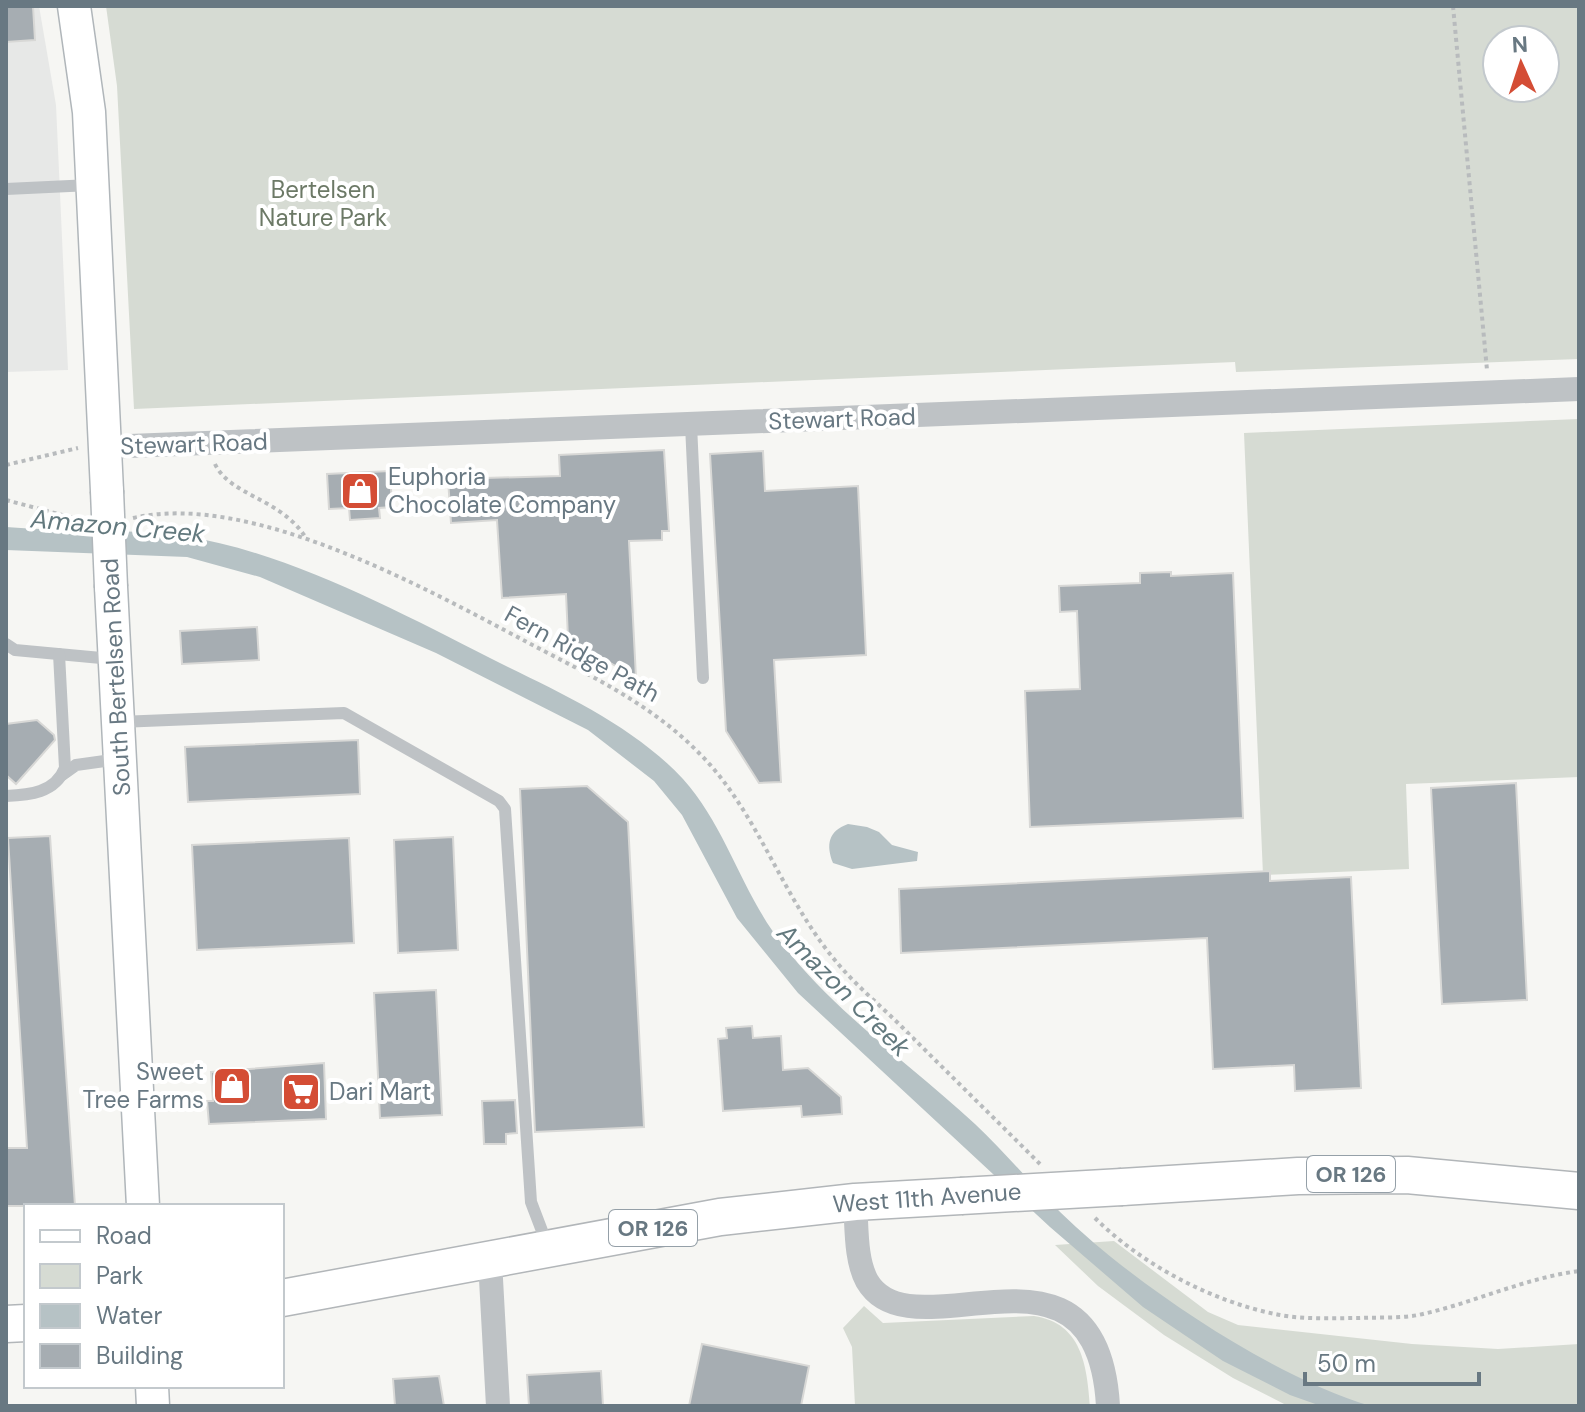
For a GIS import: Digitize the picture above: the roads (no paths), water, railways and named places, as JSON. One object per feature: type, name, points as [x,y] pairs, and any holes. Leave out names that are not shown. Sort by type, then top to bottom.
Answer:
[{"type":"main road","name":"West 11th Avenue","points":[[284,1298],[720,1217],[855,1202],[1379,1174],[1577,1187]]},
{"type":"street","name":"South Bertelsen Road","points":[[74,6],[89,112],[143,1204]]},
{"type":"street","name":"Stewart Road","points":[[104,447],[1579,389]]},
{"type":"street","points":[[855,1202],[861,1262],[867,1282],[882,1295],[898,1303],[918,1306],[1021,1301],[1064,1311],[1094,1343],[1101,1359],[1108,1406]]},
{"type":"street","points":[[490,1261],[498,1406]]},
{"type":"lane","points":[[6,189],[92,185]]},
{"type":"lane","points":[[691,425],[703,678]]},
{"type":"lane","points":[[6,644],[15,650],[115,659]]},
{"type":"lane","points":[[6,796],[34,795],[62,775],[71,760],[59,654]]},
{"type":"lane","points":[[119,722],[344,713],[499,801],[505,809],[531,1202],[549,1249]]},
{"type":"lane","points":[[71,760],[120,759]]},
{"type":"water","points":[[6,527],[184,536],[262,555],[379,603],[566,696],[616,725],[662,759],[698,798],[756,904],[804,970],[851,1016],[975,1124],[1076,1227],[1139,1279],[1216,1331],[1296,1376],[1371,1406],[1321,1406],[1290,1395],[1223,1361],[1143,1307],[1050,1227],[798,993],[737,918],[682,815],[654,781],[588,730],[436,653],[260,577],[187,557],[6,550]]},
{"type":"water","points":[[848,824],[867,827],[879,832],[892,845],[918,852],[917,861],[852,869],[833,863],[830,839]]},
{"type":"place","name":"Euphoria Chocolate Company","points":[[360,491]]},
{"type":"place","name":"Sweet Tree Farms","points":[[232,1086]]},
{"type":"place","name":"Dari Mart","points":[[301,1092]]},
{"type":"park label","name":"Bertelsen Nature Park","points":[[323,204]]},
{"type":"water label","name":"Amazon Creek","points":[[118,526]]},
{"type":"water label","name":"Amazon Creek","points":[[844,990]]}]
